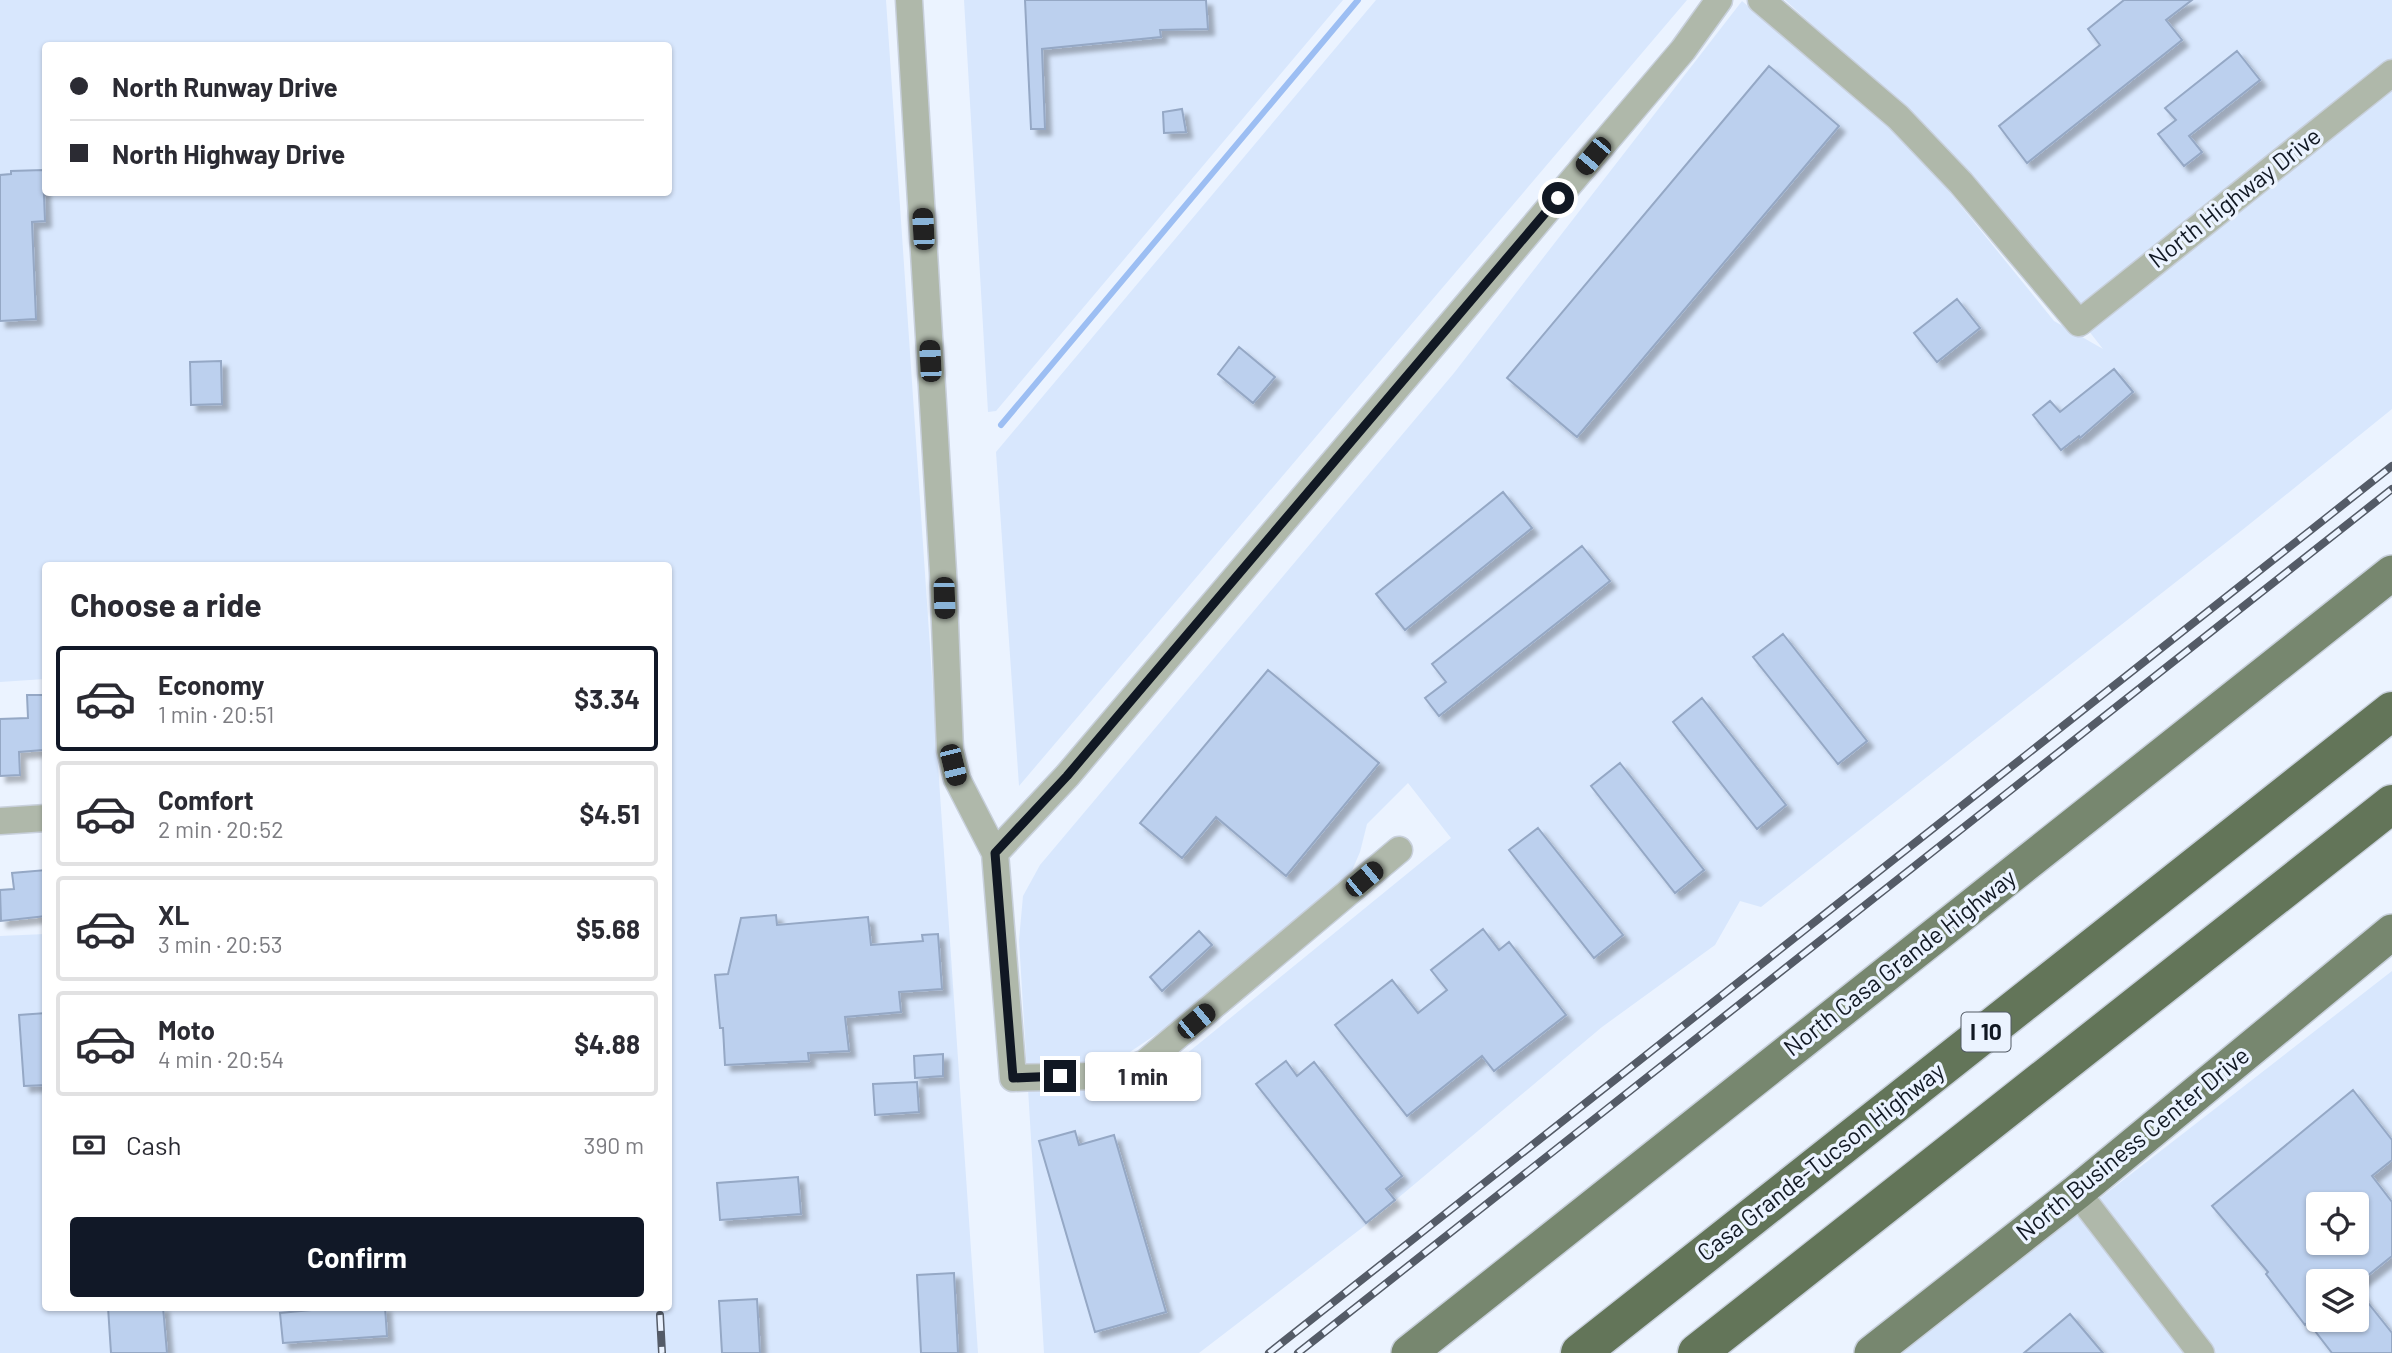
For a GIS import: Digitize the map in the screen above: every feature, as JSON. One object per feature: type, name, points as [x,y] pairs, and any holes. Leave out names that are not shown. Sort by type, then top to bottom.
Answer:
[{"type":"highway","name":"Casa Grande-Tucson Highway","points":[[1580,1353],[2392,711]]},
{"type":"highway","points":[[1697,1353],[2392,804]]},
{"type":"main road","name":"North Casa Grande Highway","points":[[1409,1353],[2392,573]]},
{"type":"main road","name":"North Business Center Drive","points":[[1872,1353],[2077,1192],[2392,932]]},
{"type":"street","points":[[909,0],[943,572],[950,750],[957,779],[995,853],[1013,1078],[1107,1074],[1129,1071],[1145,1063],[1399,849]]},
{"type":"street","points":[[995,853],[1067,776],[1459,315],[1683,50],[1719,0]]},
{"type":"street","name":"North Highway Drive","points":[[1761,0],[1898,117],[1961,183],[2079,323],[2392,74]]},
{"type":"street","points":[[0,821],[42,818]]},
{"type":"street","points":[[2077,1192],[2201,1353]]},
{"type":"shaded area","points":[[0,0],[886,0],[978,1353],[0,1353],[0,936],[42,934],[42,1311],[672,1311],[672,562],[42,562],[42,679],[0,682]]},
{"type":"shaded area","points":[[964,0],[1343,0],[996,411],[988,412]]},
{"type":"shaded area","points":[[1376,0],[1687,0],[1019,786],[996,452]]},
{"type":"shaded area","points":[[1785,0],[2392,0],[2392,409],[2246,527],[1761,907],[1740,901],[1715,945],[1602,1027],[1367,1224],[1199,1353],[1044,1353],[1019,940],[1023,896],[1040,865],[1454,373],[1742,1],[1869,108],[1927,164],[2054,321],[2103,349],[1940,141]],"holes":[[[1408,783],[1451,838],[1169,1068],[1136,1086],[1124,1056],[1164,1029],[1347,882],[1360,852],[1367,824]]]},
{"type":"shaded area","points":[[2392,971],[2392,1353],[1901,1353]]},
{"type":"building","points":[[1025,0],[1206,0],[1208,29],[1160,30],[1161,37],[1042,49],[1045,129],[1031,129]]},
{"type":"building","points":[[2124,0],[2192,0],[2166,20],[2182,40],[2027,163],[1999,126],[2100,45],[2088,29]]},
{"type":"building","points":[[2237,51],[2260,80],[2189,136],[2202,152],[2184,166],[2158,134],[2176,120],[2165,108]]},
{"type":"building","points":[[1769,66],[1839,126],[1577,437],[1507,378]]},
{"type":"building","points":[[1182,109],[1186,132],[1164,133],[1163,112]]},
{"type":"building","points":[[42,170],[45,221],[32,222],[36,319],[0,321],[0,175],[11,174],[11,171]]},
{"type":"building","points":[[1957,299],[1980,328],[1937,362],[1914,333]]},
{"type":"building","points":[[1239,347],[1275,377],[1253,403],[1218,374]]},
{"type":"building","points":[[221,361],[222,404],[191,405],[190,362]]},
{"type":"building","points":[[2114,369],[2133,392],[2080,438],[2079,436],[2061,450],[2033,415],[2050,401],[2060,412]]},
{"type":"building","points":[[1503,492],[1532,528],[1405,630],[1376,594]]},
{"type":"building","points":[[1582,546],[1610,581],[1439,716],[1425,698],[1446,682],[1432,664]]},
{"type":"building","points":[[1783,634],[1867,741],[1838,764],[1753,657]]},
{"type":"building","points":[[1268,670],[1379,763],[1286,876],[1216,817],[1182,858],[1140,823]]},
{"type":"building","points":[[27,695],[42,695],[42,750],[19,752],[20,775],[0,776],[0,719],[28,718]]},
{"type":"building","points":[[1702,698],[1786,805],[1757,829],[1673,722]]},
{"type":"building","points":[[1620,763],[1704,870],[1675,893],[1591,786]]},
{"type":"building","points":[[1538,828],[1623,935],[1594,958],[1509,850]]},
{"type":"building","points":[[42,870],[42,916],[1,921],[0,890],[14,889],[12,873]]},
{"type":"building","points":[[776,915],[777,925],[868,917],[871,945],[923,941],[922,935],[938,934],[942,989],[899,992],[901,1012],[845,1017],[849,1051],[808,1053],[809,1061],[725,1065],[715,975],[728,974],[741,918]]},
{"type":"building","points":[[1483,929],[1499,950],[1509,942],[1566,1015],[1494,1071],[1482,1056],[1407,1116],[1335,1025],[1392,980],[1418,1013],[1447,990],[1431,970]]},
{"type":"building","points":[[1199,931],[1212,945],[1162,991],[1150,977]]},
{"type":"building","points":[[42,1013],[42,1085],[24,1086],[19,1015]]},
{"type":"building","points":[[943,1054],[943,1076],[915,1078],[914,1056]]},
{"type":"building","points":[[1286,1061],[1297,1076],[1314,1062],[1402,1176],[1386,1189],[1395,1200],[1366,1223],[1256,1084]]},
{"type":"building","points":[[917,1082],[919,1112],[875,1115],[873,1084]]},
{"type":"building","points":[[2353,1090],[2392,1140],[2392,1160],[2372,1176],[2392,1202],[2392,1256],[2369,1275],[2369,1269],[2306,1269],[2305,1325],[2266,1274],[2268,1272],[2212,1206]]},
{"type":"building","points":[[1075,1131],[1079,1145],[1114,1135],[1166,1312],[1095,1332],[1039,1141]]},
{"type":"building","points":[[798,1177],[801,1214],[720,1220],[717,1183]]},
{"type":"building","points":[[954,1273],[958,1353],[921,1353],[917,1275]]},
{"type":"building","points":[[757,1299],[760,1353],[722,1353],[719,1301]]},
{"type":"building","points":[[2369,1304],[2392,1333],[2392,1353],[2332,1353],[2316,1332],[2369,1332]]},
{"type":"building","points":[[108,1311],[163,1311],[167,1353],[111,1353]]},
{"type":"building","points":[[385,1311],[387,1336],[283,1343],[280,1313]]},
{"type":"building","points":[[2070,1314],[2103,1353],[2024,1353]]},
{"type":"waterway","points":[[1001,425],[1358,0]]},
{"type":"railway","points":[[1269,1353],[2392,466]]},
{"type":"railway","points":[[1298,1353],[2392,489]]},
{"type":"railway","points":[[660,1315],[662,1353]]},
{"type":"route","points":[[1060,1076],[1013,1078],[995,853],[1067,776],[1558,198]]}]
